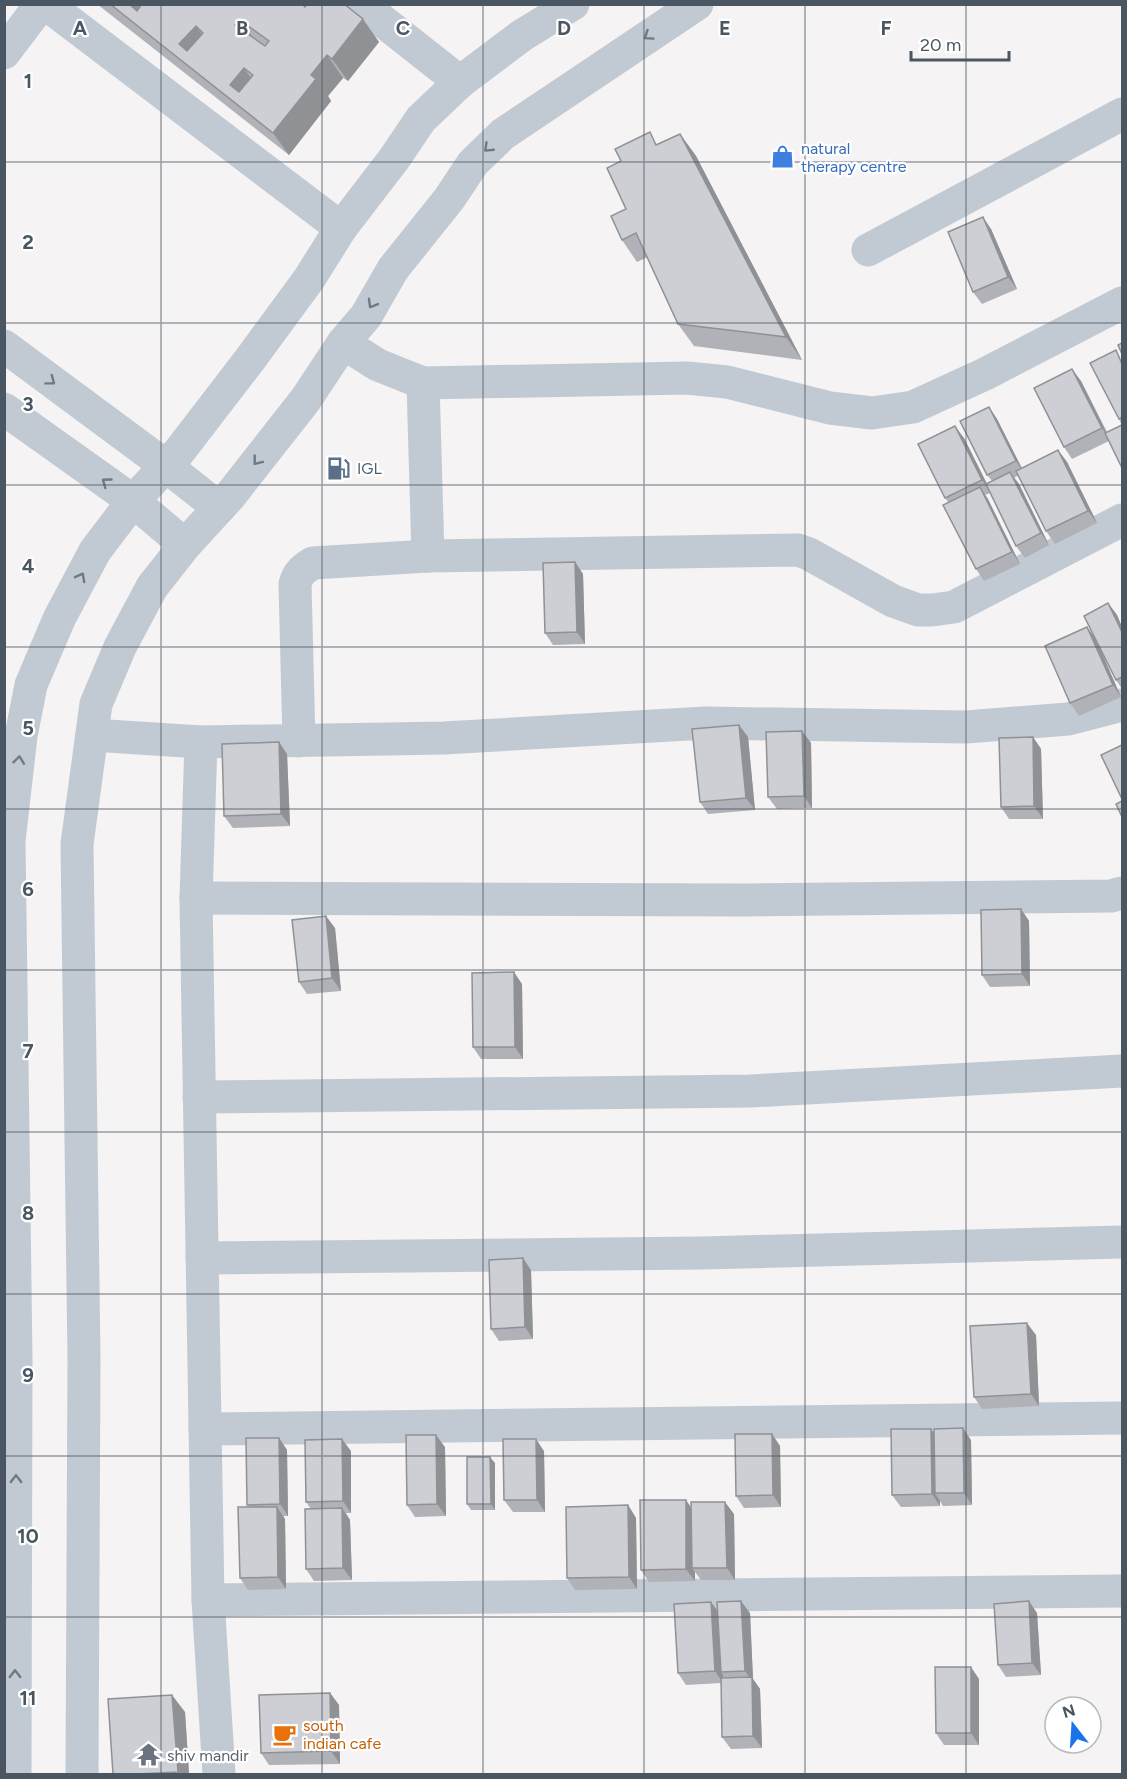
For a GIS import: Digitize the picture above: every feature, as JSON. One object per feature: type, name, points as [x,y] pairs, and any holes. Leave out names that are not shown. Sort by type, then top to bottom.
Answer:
[{"type":"street","points":[[4,53],[41,4]]},
{"type":"street","points":[[46,4],[341,228]]},
{"type":"street","points":[[361,4],[460,82]]},
{"type":"street","points":[[15,1774],[16,1360],[9,1231],[7,932],[9,841],[21,736],[31,685],[58,619],[94,550],[133,501],[178,453],[251,358],[309,279],[341,228],[422,119],[460,82],[521,36],[573,4]]},
{"type":"street","points":[[82,1774],[84,1359],[77,844],[96,704],[120,647],[152,587],[185,545],[230,496],[306,399],[343,343],[366,316],[393,269],[449,199],[473,163],[503,134],[697,4]]},
{"type":"street","points":[[867,250],[1122,114]]},
{"type":"street","points":[[343,343],[378,365],[423,383],[687,378],[727,382],[830,408],[872,413],[913,407],[985,374],[1122,303]]},
{"type":"street","points":[[4,346],[219,508]]},
{"type":"street","points":[[423,383],[428,556]]},
{"type":"street","points":[[10,425],[133,501],[185,545]]},
{"type":"street","points":[[299,741],[295,584],[297,576],[304,568],[314,563],[428,556],[798,550],[893,601],[918,610],[932,610],[954,607],[1122,520]]},
{"type":"street","points":[[92,735],[201,742],[444,738],[706,723],[966,728],[1068,719],[1122,705]]},
{"type":"street","points":[[201,742],[196,898],[199,1097],[208,1600],[219,1774]]},
{"type":"street","points":[[196,898],[745,900],[1112,896],[1122,893]]},
{"type":"street","points":[[199,1097],[750,1091],[1122,1071]]},
{"type":"street","points":[[202,1258],[702,1252],[1122,1242]]},
{"type":"street","points":[[205,1429],[1122,1418]]},
{"type":"street","points":[[208,1600],[1122,1591]]},
{"type":"building","points":[[110,4],[129,4],[137,11],[142,4],[302,4],[305,7],[307,4],[344,4],[363,19],[332,59],[327,55],[311,75],[316,79],[273,133]],"holes":[[[240,20],[269,41],[265,46],[235,25]],[[196,26],[203,33],[187,51],[179,44]],[[244,68],[253,75],[239,92],[230,85]]]},
{"type":"building","points":[[650,132],[656,145],[680,134],[786,337],[678,324],[636,233],[622,240],[611,216],[626,209],[607,168],[621,161],[615,149]]},
{"type":"building","points":[[983,217],[1008,277],[973,292],[948,232]]},
{"type":"building","points":[[1116,350],[1122,364],[1122,417],[1119,419],[1090,363]]},
{"type":"building","points":[[1072,369],[1102,428],[1064,447],[1034,388]]},
{"type":"building","points":[[989,407],[1016,461],[987,475],[960,421]]},
{"type":"building","points":[[1122,425],[1122,468],[1105,433]]},
{"type":"building","points":[[955,426],[982,480],[945,498],[918,444]]},
{"type":"building","points":[[1058,450],[1088,511],[1046,531],[1016,471]]},
{"type":"building","points":[[1010,472],[1041,533],[1016,546],[986,484]]},
{"type":"building","points":[[980,487],[1012,552],[976,569],[943,505]]},
{"type":"building","points":[[575,562],[577,632],[545,633],[543,563]]},
{"type":"building","points":[[1108,603],[1122,632],[1122,677],[1116,680],[1084,616]]},
{"type":"building","points":[[1087,627],[1113,685],[1070,703],[1045,646]]},
{"type":"building","points":[[739,725],[746,798],[700,802],[692,729]]},
{"type":"building","points":[[802,731],[804,796],[768,797],[766,732]]},
{"type":"building","points":[[1033,737],[1034,806],[1001,807],[999,738]]},
{"type":"building","points":[[279,742],[281,814],[224,816],[222,744]]},
{"type":"building","points":[[1122,745],[1122,799],[1101,755]]},
{"type":"building","points":[[1122,801],[1122,817],[1116,804]]},
{"type":"building","points":[[1021,909],[1022,974],[982,975],[981,910]]},
{"type":"building","points":[[326,916],[332,978],[299,982],[292,920]]},
{"type":"building","points":[[514,972],[515,1047],[473,1047],[472,973]]},
{"type":"building","points":[[523,1258],[525,1327],[491,1329],[489,1260]]},
{"type":"building","points":[[1027,1323],[1031,1394],[974,1397],[970,1326]]},
{"type":"building","points":[[963,1428],[964,1493],[935,1493],[934,1429]]},
{"type":"building","points":[[891,1429],[931,1429],[932,1494],[892,1495]]},
{"type":"building","points":[[735,1434],[772,1434],[773,1495],[736,1496]]},
{"type":"building","points":[[406,1435],[436,1435],[437,1504],[407,1505]]},
{"type":"building","points":[[246,1438],[279,1438],[280,1504],[247,1505]]},
{"type":"building","points":[[342,1439],[343,1501],[306,1502],[305,1440]]},
{"type":"building","points":[[503,1439],[536,1439],[537,1500],[504,1500]]},
{"type":"building","points":[[467,1457],[490,1457],[491,1504],[467,1504]]},
{"type":"building","points":[[640,1500],[686,1500],[686,1569],[641,1570]]},
{"type":"building","points":[[691,1502],[725,1502],[727,1568],[692,1568]]},
{"type":"building","points":[[628,1505],[629,1577],[567,1578],[566,1507]]},
{"type":"building","points":[[238,1507],[277,1507],[278,1577],[240,1578]]},
{"type":"building","points":[[342,1508],[343,1568],[306,1569],[305,1509]]},
{"type":"building","points":[[741,1601],[745,1671],[721,1672],[717,1602]]},
{"type":"building","points":[[1029,1601],[1032,1663],[998,1665],[994,1604]]},
{"type":"building","points":[[711,1602],[715,1671],[678,1673],[674,1604]]},
{"type":"building","points":[[935,1667],[971,1667],[971,1733],[936,1733]]},
{"type":"building","points":[[752,1677],[753,1736],[722,1737],[721,1678]]},
{"type":"building","points":[[330,1693],[331,1751],[261,1753],[259,1695]]},
{"type":"building","points":[[172,1695],[178,1772],[113,1774],[108,1699]]},
{"type":"place","name":"natural therapy centre","points":[[783,157]]},
{"type":"place","name":"IGL","points":[[339,468]]},
{"type":"place","name":"south indian cafe","points":[[285,1734]]},
{"type":"place","name":"shiv mandir","points":[[149,1755]]}]
